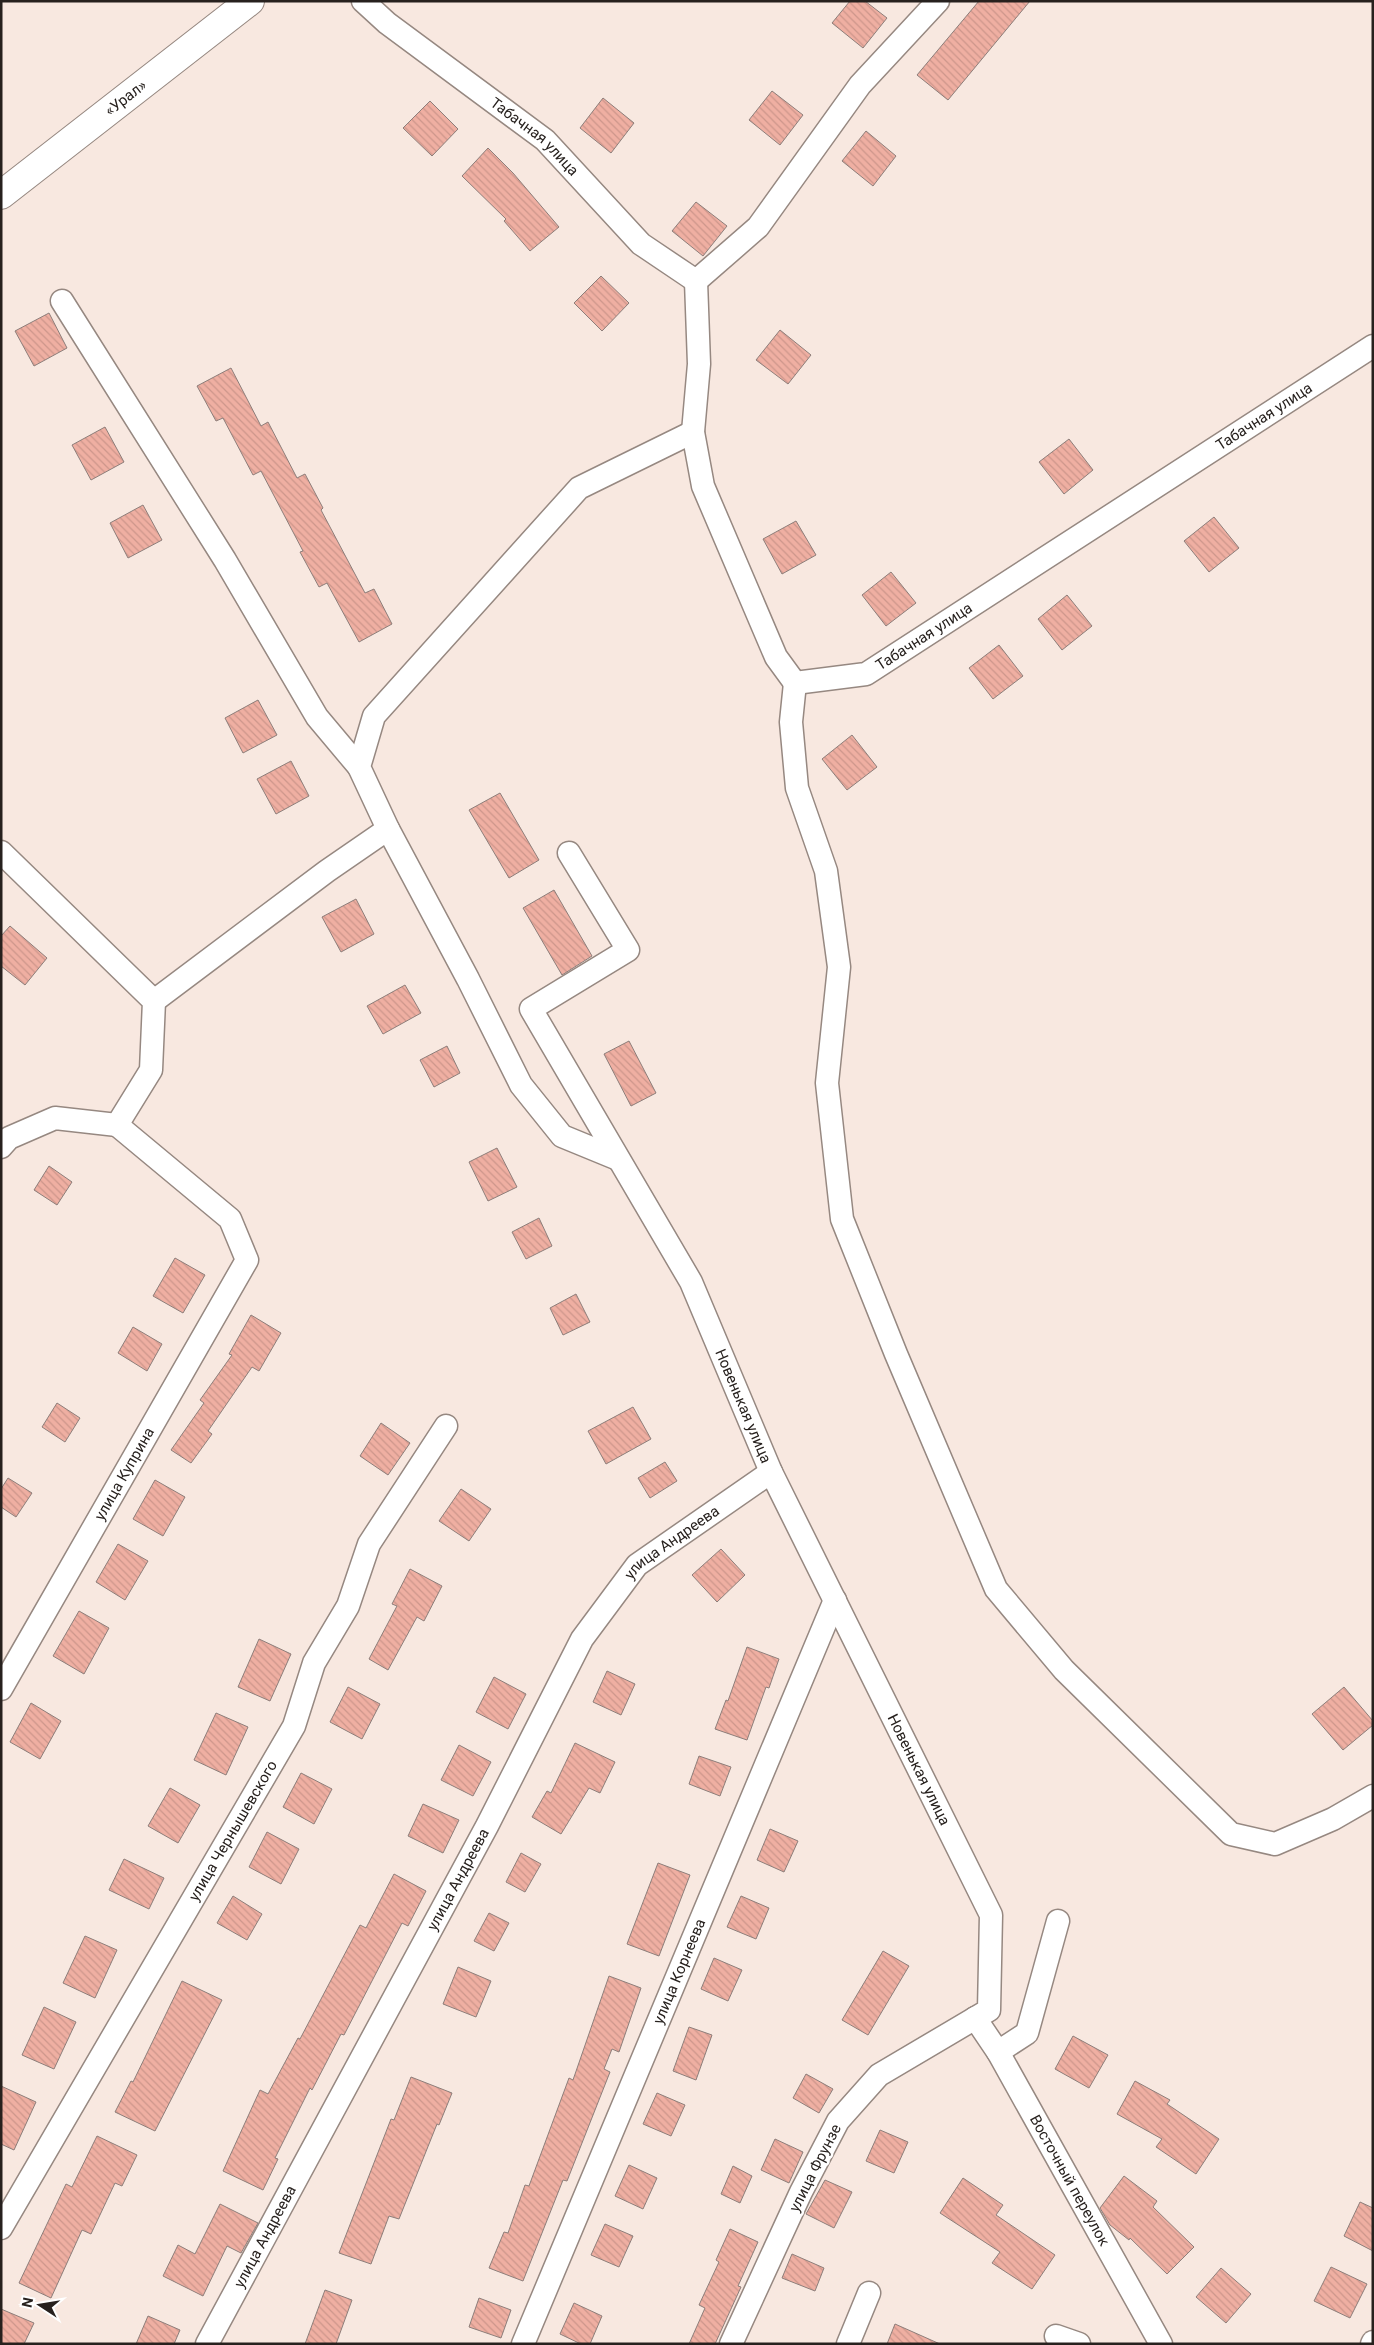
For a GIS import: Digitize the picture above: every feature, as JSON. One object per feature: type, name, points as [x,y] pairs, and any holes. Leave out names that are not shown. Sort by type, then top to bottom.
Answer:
[{"type":"highway","name":"«Урал»","points":[[1,195],[250,1]]},
{"type":"street","name":"Табачная улица","points":[[363,1],[387,23],[545,140],[641,244],[696,281]]},
{"type":"street","points":[[938,1],[860,85],[758,227],[696,281],[699,364],[693,432],[703,486],[776,657],[794,683],[790,722],[797,788],[826,871],[839,967],[827,1083],[842,1219],[900,1363],[996,1589],[1064,1670],[1230,1834],[1275,1844],[1332,1819],[1373,1796]]},
{"type":"street","points":[[62,302],[226,560],[317,716],[359,767],[388,829],[468,979],[521,1085],[562,1136],[618,1159]]},
{"type":"street","name":"Табачная улица","points":[[794,683],[866,674],[1373,346]]},
{"type":"street","points":[[359,767],[374,716],[579,488],[693,432]]},
{"type":"street","points":[[154,1001],[327,871],[388,829]]},
{"type":"street","points":[[1,852],[154,1001],[151,1070],[117,1125],[55,1118],[9,1138],[1,1147]]},
{"type":"street","name":"Новенькая улица","points":[[569,853],[628,950],[530,1009],[691,1282],[771,1472],[991,1914],[989,2010],[975,2018]]},
{"type":"street","name":"улица Куприна","points":[[1,1689],[247,1260],[230,1219],[117,1125]]},
{"type":"street","name":"улица Чернышевского","points":[[1,2228],[294,1726],[314,1663],[348,1606],[369,1544],[446,1426]]},
{"type":"street","name":"улица Андреева","points":[[207,2344],[486,1826],[582,1639],[637,1565],[771,1472]]},
{"type":"street","name":"улица Корнеева","points":[[523,2344],[835,1600]]},
{"type":"street","points":[[998,2052],[1027,2033],[1058,1922]]},
{"type":"street","name":"Восточный переулок","points":[[975,2018],[998,2052],[1161,2344]]},
{"type":"street","name":"улица Фрунзе","points":[[731,2344],[801,2192],[838,2121],[880,2076],[975,2018]]},
{"type":"street","points":[[848,2344],[869,2293]]},
{"type":"street","points":[[1056,2336],[1079,2344]]},
{"type":"building","points":[[850,1],[865,1],[887,18],[863,48],[832,23]]},
{"type":"building","points":[[979,1],[1030,1],[948,100],[917,75]]},
{"type":"building","points":[[772,91],[803,115],[780,145],[749,120]]},
{"type":"building","points":[[603,98],[634,123],[611,153],[580,128]]},
{"type":"building","points":[[430,101],[458,129],[432,156],[403,128]]},
{"type":"building","points":[[866,131],[896,156],[873,186],[842,161]]},
{"type":"building","points":[[488,148],[513,173],[559,227],[530,251],[504,221],[506,219],[462,176]]},
{"type":"building","points":[[696,202],[727,226],[703,256],[672,231]]},
{"type":"building","points":[[601,276],[629,303],[602,331],[574,303]]},
{"type":"building","points":[[49,313],[67,348],[34,366],[15,331]]},
{"type":"building","points":[[780,330],[811,355],[788,384],[756,360]]},
{"type":"building","points":[[231,368],[261,426],[268,422],[297,478],[305,474],[323,508],[321,510],[365,593],[374,589],[392,624],[359,642],[327,583],[319,587],[300,552],[303,551],[261,471],[253,475],[223,418],[216,421],[197,386]]},
{"type":"building","points":[[105,427],[124,462],[91,480],[72,445]]},
{"type":"building","points":[[1069,439],[1093,470],[1064,494],[1039,462]]},
{"type":"building","points":[[143,505],[162,540],[128,558],[110,523]]},
{"type":"building","points":[[1214,517],[1239,548],[1209,572],[1184,541]]},
{"type":"building","points":[[796,521],[816,555],[782,574],[763,539]]},
{"type":"building","points":[[891,572],[916,603],[886,626],[862,595]]},
{"type":"building","points":[[1067,595],[1092,626],[1062,650],[1038,619]]},
{"type":"building","points":[[999,645],[1023,676],[993,699],[969,668]]},
{"type":"building","points":[[258,700],[277,735],[243,753],[225,718]]},
{"type":"building","points":[[852,735],[877,767],[847,790],[822,759]]},
{"type":"building","points":[[291,761],[309,796],[276,814],[257,779]]},
{"type":"building","points":[[500,793],[539,860],[509,878],[469,810]]},
{"type":"building","points":[[554,890],[592,956],[562,975],[523,908]]},
{"type":"building","points":[[356,899],[374,934],[341,952],[322,917]]},
{"type":"building","points":[[10,926],[47,958],[25,985],[1,966],[1,936]]},
{"type":"building","points":[[405,985],[421,1013],[383,1034],[367,1006]]},
{"type":"building","points":[[629,1041],[656,1093],[631,1106],[604,1054]]},
{"type":"building","points":[[447,1046],[460,1073],[434,1087],[420,1060]]},
{"type":"building","points":[[497,1148],[517,1187],[488,1201],[469,1162]]},
{"type":"building","points":[[49,1166],[72,1182],[57,1205],[34,1190]]},
{"type":"building","points":[[539,1218],[552,1246],[526,1259],[512,1232]]},
{"type":"building","points":[[175,1258],[205,1275],[183,1313],[153,1296]]},
{"type":"building","points":[[576,1294],[590,1322],[563,1335],[550,1308]]},
{"type":"building","points":[[251,1315],[281,1333],[259,1371],[252,1367],[208,1431],[212,1434],[191,1463],[171,1450],[204,1403],[200,1400],[232,1355],[229,1354]]},
{"type":"building","points":[[133,1327],[162,1344],[147,1371],[118,1353]]},
{"type":"building","points":[[57,1403],[80,1418],[65,1442],[42,1427]]},
{"type":"building","points":[[633,1407],[651,1439],[606,1464],[588,1431]]},
{"type":"building","points":[[381,1423],[410,1443],[388,1475],[360,1456]]},
{"type":"building","points":[[665,1462],[677,1481],[650,1498],[638,1478]]},
{"type":"building","points":[[8,1478],[32,1493],[16,1517],[1,1507],[1,1489]]},
{"type":"building","points":[[155,1480],[185,1497],[163,1536],[133,1519]]},
{"type":"building","points":[[461,1489],[491,1509],[469,1541],[439,1521]]},
{"type":"building","points":[[118,1544],[148,1561],[125,1600],[96,1582]]},
{"type":"building","points":[[721,1549],[745,1575],[717,1602],[692,1575]]},
{"type":"building","points":[[410,1569],[442,1586],[424,1621],[417,1617],[388,1670],[369,1659],[397,1606],[392,1604]]},
{"type":"building","points":[[79,1611],[109,1628],[84,1674],[53,1656]]},
{"type":"building","points":[[259,1639],[291,1654],[270,1701],[238,1687]]},
{"type":"building","points":[[747,1647],[779,1659],[769,1688],[766,1687],[747,1740],[715,1729],[726,1700],[728,1701]]},
{"type":"building","points":[[607,1671],[635,1684],[621,1715],[593,1702]]},
{"type":"building","points":[[494,1677],[526,1694],[508,1729],[476,1712]]},
{"type":"building","points":[[348,1687],[380,1704],[362,1739],[330,1722]]},
{"type":"building","points":[[1344,1687],[1373,1721],[1373,1725],[1343,1750],[1312,1714]]},
{"type":"building","points":[[31,1703],[61,1721],[40,1759],[10,1742]]},
{"type":"building","points":[[216,1713],[248,1727],[226,1775],[194,1760]]},
{"type":"building","points":[[575,1743],[615,1762],[600,1793],[589,1788],[561,1834],[532,1817],[547,1791],[551,1793]]},
{"type":"building","points":[[459,1745],[491,1762],[473,1796],[441,1780]]},
{"type":"building","points":[[699,1756],[731,1767],[720,1796],[689,1784]]},
{"type":"building","points":[[301,1773],[332,1789],[314,1824],[283,1807]]},
{"type":"building","points":[[170,1788],[200,1805],[178,1843],[148,1826]]},
{"type":"building","points":[[423,1804],[459,1820],[443,1853],[408,1836]]},
{"type":"building","points":[[770,1829],[798,1841],[784,1872],[757,1860]]},
{"type":"building","points":[[267,1832],[299,1849],[281,1884],[249,1867]]},
{"type":"building","points":[[521,1853],[541,1864],[525,1892],[506,1882]]},
{"type":"building","points":[[124,1859],[164,1878],[149,1909],[109,1890]]},
{"type":"building","points":[[658,1863],[690,1875],[659,1956],[627,1944]]},
{"type":"building","points":[[394,1874],[426,1891],[408,1926],[402,1923],[344,2035],[341,2034],[312,2090],[310,2088],[275,2158],[278,2159],[263,2190],[223,2171],[260,2090],[268,2094],[298,2038],[300,2039],[360,1925],[366,1928]]},
{"type":"building","points":[[233,1896],[262,1914],[247,1940],[217,1923]]},
{"type":"building","points":[[741,1896],[769,1908],[756,1939],[727,1927]]},
{"type":"building","points":[[489,1913],[509,1923],[494,1951],[474,1941]]},
{"type":"building","points":[[85,1936],[117,1950],[95,1998],[63,1983]]},
{"type":"building","points":[[883,1951],[909,1966],[868,2035],[842,2020]]},
{"type":"building","points":[[714,1958],[742,1970],[728,2001],[701,1989]]},
{"type":"building","points":[[458,1967],[491,1981],[476,2017],[443,2004]]},
{"type":"building","points":[[609,1976],[641,1988],[619,2052],[612,2049],[604,2069],[610,2072],[567,2181],[563,2180],[523,2281],[489,2268],[504,2232],[508,2233],[525,2185],[529,2186],[569,2078],[573,2080]]},
{"type":"building","points":[[182,1981],[222,2000],[155,2131],[115,2112],[131,2081],[133,2082]]},
{"type":"building","points":[[44,2007],[76,2022],[54,2069],[22,2055]]},
{"type":"building","points":[[689,2027],[712,2035],[696,2080],[673,2071]]},
{"type":"building","points":[[1073,2036],[1108,2055],[1089,2088],[1055,2069]]},
{"type":"building","points":[[806,2074],[833,2089],[819,2113],[793,2098]]},
{"type":"building","points":[[411,2077],[452,2093],[439,2125],[437,2124],[399,2219],[389,2216],[371,2264],[339,2253],[391,2119],[394,2120]]},
{"type":"building","points":[[1135,2081],[1170,2100],[1167,2104],[1219,2139],[1196,2174],[1156,2147],[1162,2139],[1117,2114]]},
{"type":"building","points":[[1,2086],[36,2102],[14,2150],[1,2144]]},
{"type":"building","points":[[657,2093],[685,2105],[671,2136],[643,2124]]},
{"type":"building","points":[[880,2130],[908,2142],[894,2173],[866,2161]]},
{"type":"building","points":[[97,2136],[137,2155],[122,2186],[115,2183],[91,2234],[82,2230],[51,2298],[19,2283],[66,2184],[72,2187]]},
{"type":"building","points":[[775,2139],[803,2152],[789,2183],[761,2170]]},
{"type":"building","points":[[629,2165],[657,2178],[643,2209],[615,2196]]},
{"type":"building","points":[[733,2166],[752,2176],[740,2203],[721,2194]]},
{"type":"building","points":[[1124,2176],[1157,2201],[1153,2207],[1194,2247],[1167,2274],[1130,2238],[1129,2240],[1110,2225],[1100,2208]]},
{"type":"building","points":[[963,2178],[1003,2205],[996,2215],[1055,2255],[1032,2289],[992,2263],[1000,2252],[940,2213]]},
{"type":"building","points":[[825,2180],[852,2192],[834,2228],[806,2214]]},
{"type":"building","points":[[1360,2202],[1373,2208],[1373,2251],[1344,2236]]},
{"type":"building","points":[[220,2204],[258,2223],[241,2253],[227,2246],[203,2296],[163,2276],[178,2245],[195,2254]]},
{"type":"building","points":[[605,2224],[633,2236],[619,2267],[591,2255]]},
{"type":"building","points":[[730,2229],[758,2242],[738,2286],[741,2287],[715,2344],[689,2344],[705,2308],[699,2305],[719,2262],[716,2260]]},
{"type":"building","points":[[792,2254],[824,2268],[815,2291],[782,2278]]},
{"type":"building","points":[[1331,2267],[1367,2284],[1350,2318],[1314,2301]]},
{"type":"building","points":[[1221,2268],[1251,2294],[1226,2323],[1196,2297]]},
{"type":"building","points":[[325,2290],[352,2300],[336,2344],[305,2344]]},
{"type":"building","points":[[479,2298],[511,2310],[501,2338],[469,2327]]},
{"type":"building","points":[[574,2303],[602,2316],[590,2344],[581,2344],[560,2334]]},
{"type":"building","points":[[1,2309],[34,2323],[24,2344],[1,2344]]},
{"type":"building","points":[[148,2316],[180,2330],[174,2344],[136,2344]]},
{"type":"building","points":[[895,2324],[940,2344],[887,2344]]}]
